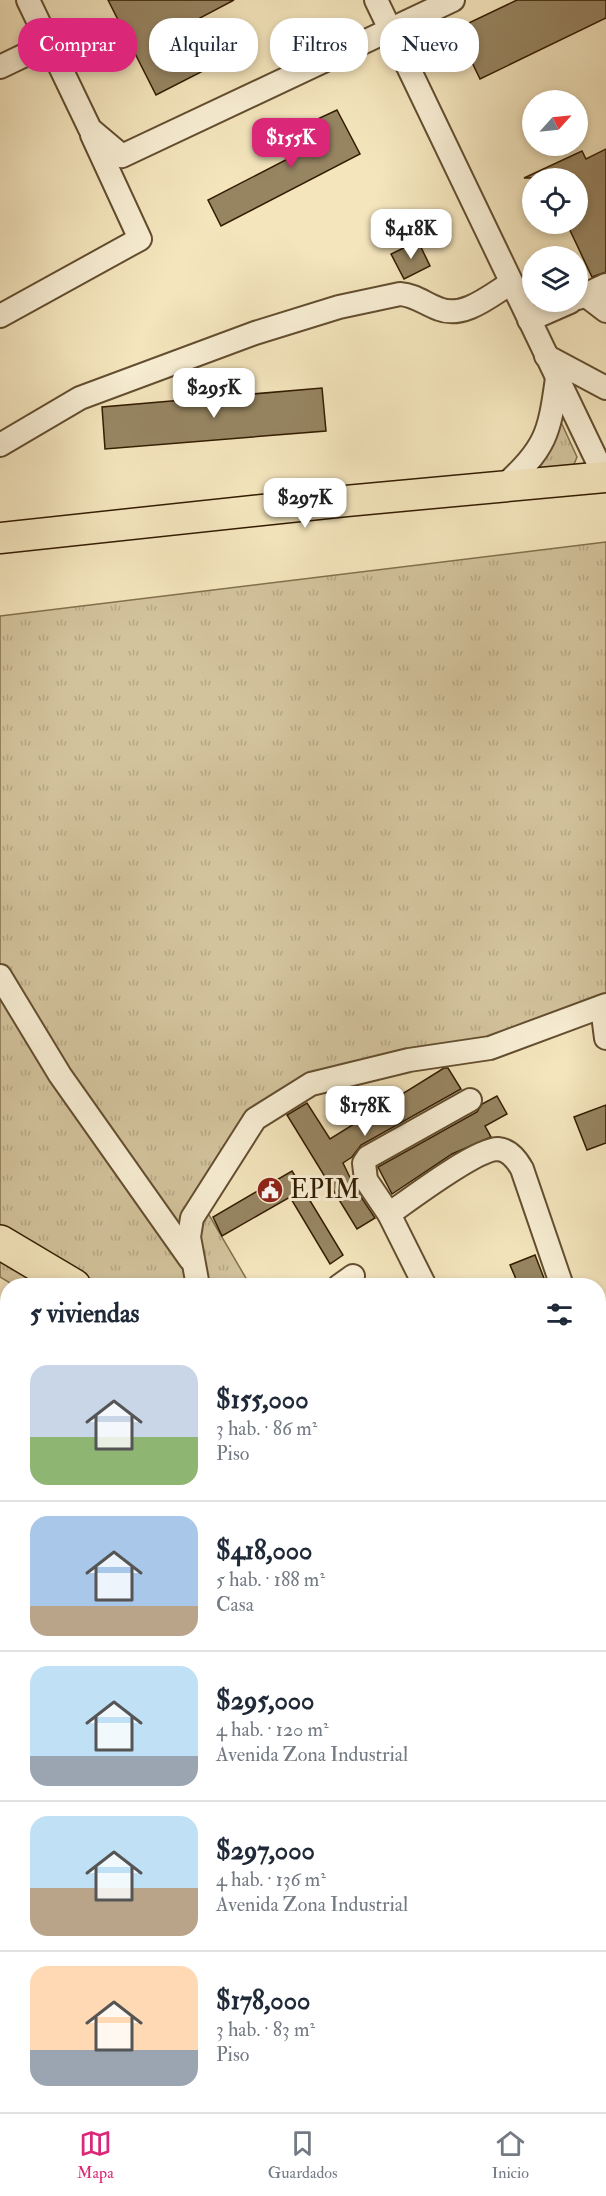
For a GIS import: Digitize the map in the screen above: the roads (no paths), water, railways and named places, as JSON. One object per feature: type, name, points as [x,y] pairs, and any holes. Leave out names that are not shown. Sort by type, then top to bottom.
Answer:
[{"type":"highway","points":[[0,1242],[61,1278]]},
{"type":"main road","points":[[0,538],[346,501],[606,478]]},
{"type":"street","points":[[28,0],[36,18]]},
{"type":"street","points":[[376,0],[384,18]]},
{"type":"street","points":[[415,18],[453,0]]},
{"type":"street","points":[[122,156],[380,35]]},
{"type":"street","points":[[0,67],[18,58]]},
{"type":"street","points":[[0,316],[140,239],[62,72]]},
{"type":"street","points":[[410,72],[606,478]]},
{"type":"street","points":[[90,129],[122,156]]},
{"type":"street","points":[[117,188],[122,156]]},
{"type":"street","points":[[0,446],[80,398],[255,333],[339,307],[400,294],[409,295],[441,310],[452,312],[479,303],[511,283]]},
{"type":"street","points":[[588,293],[606,285]]},
{"type":"street","points":[[588,303],[606,311]]},
{"type":"street","points":[[529,320],[546,312]]},
{"type":"street","points":[[546,356],[606,388]]},
{"type":"street","points":[[502,488],[537,453],[551,422],[557,378]]},
{"type":"street","points":[[0,976],[60,1075],[192,1261]]},
{"type":"street","points":[[196,1278],[189,1237],[192,1218],[255,1119],[311,1084],[409,1060],[490,1048],[604,1006],[606,1038]]},
{"type":"street","points":[[421,1278],[389,1214],[363,1172],[368,1157],[470,1100]]},
{"type":"street","points":[[389,1214],[442,1177],[487,1151],[499,1149],[508,1152],[522,1170],[559,1278]]},
{"type":"street","points":[[153,1206],[174,1218],[192,1218]]},
{"type":"place","name":"EPIM","points":[[270,1190]]}]
